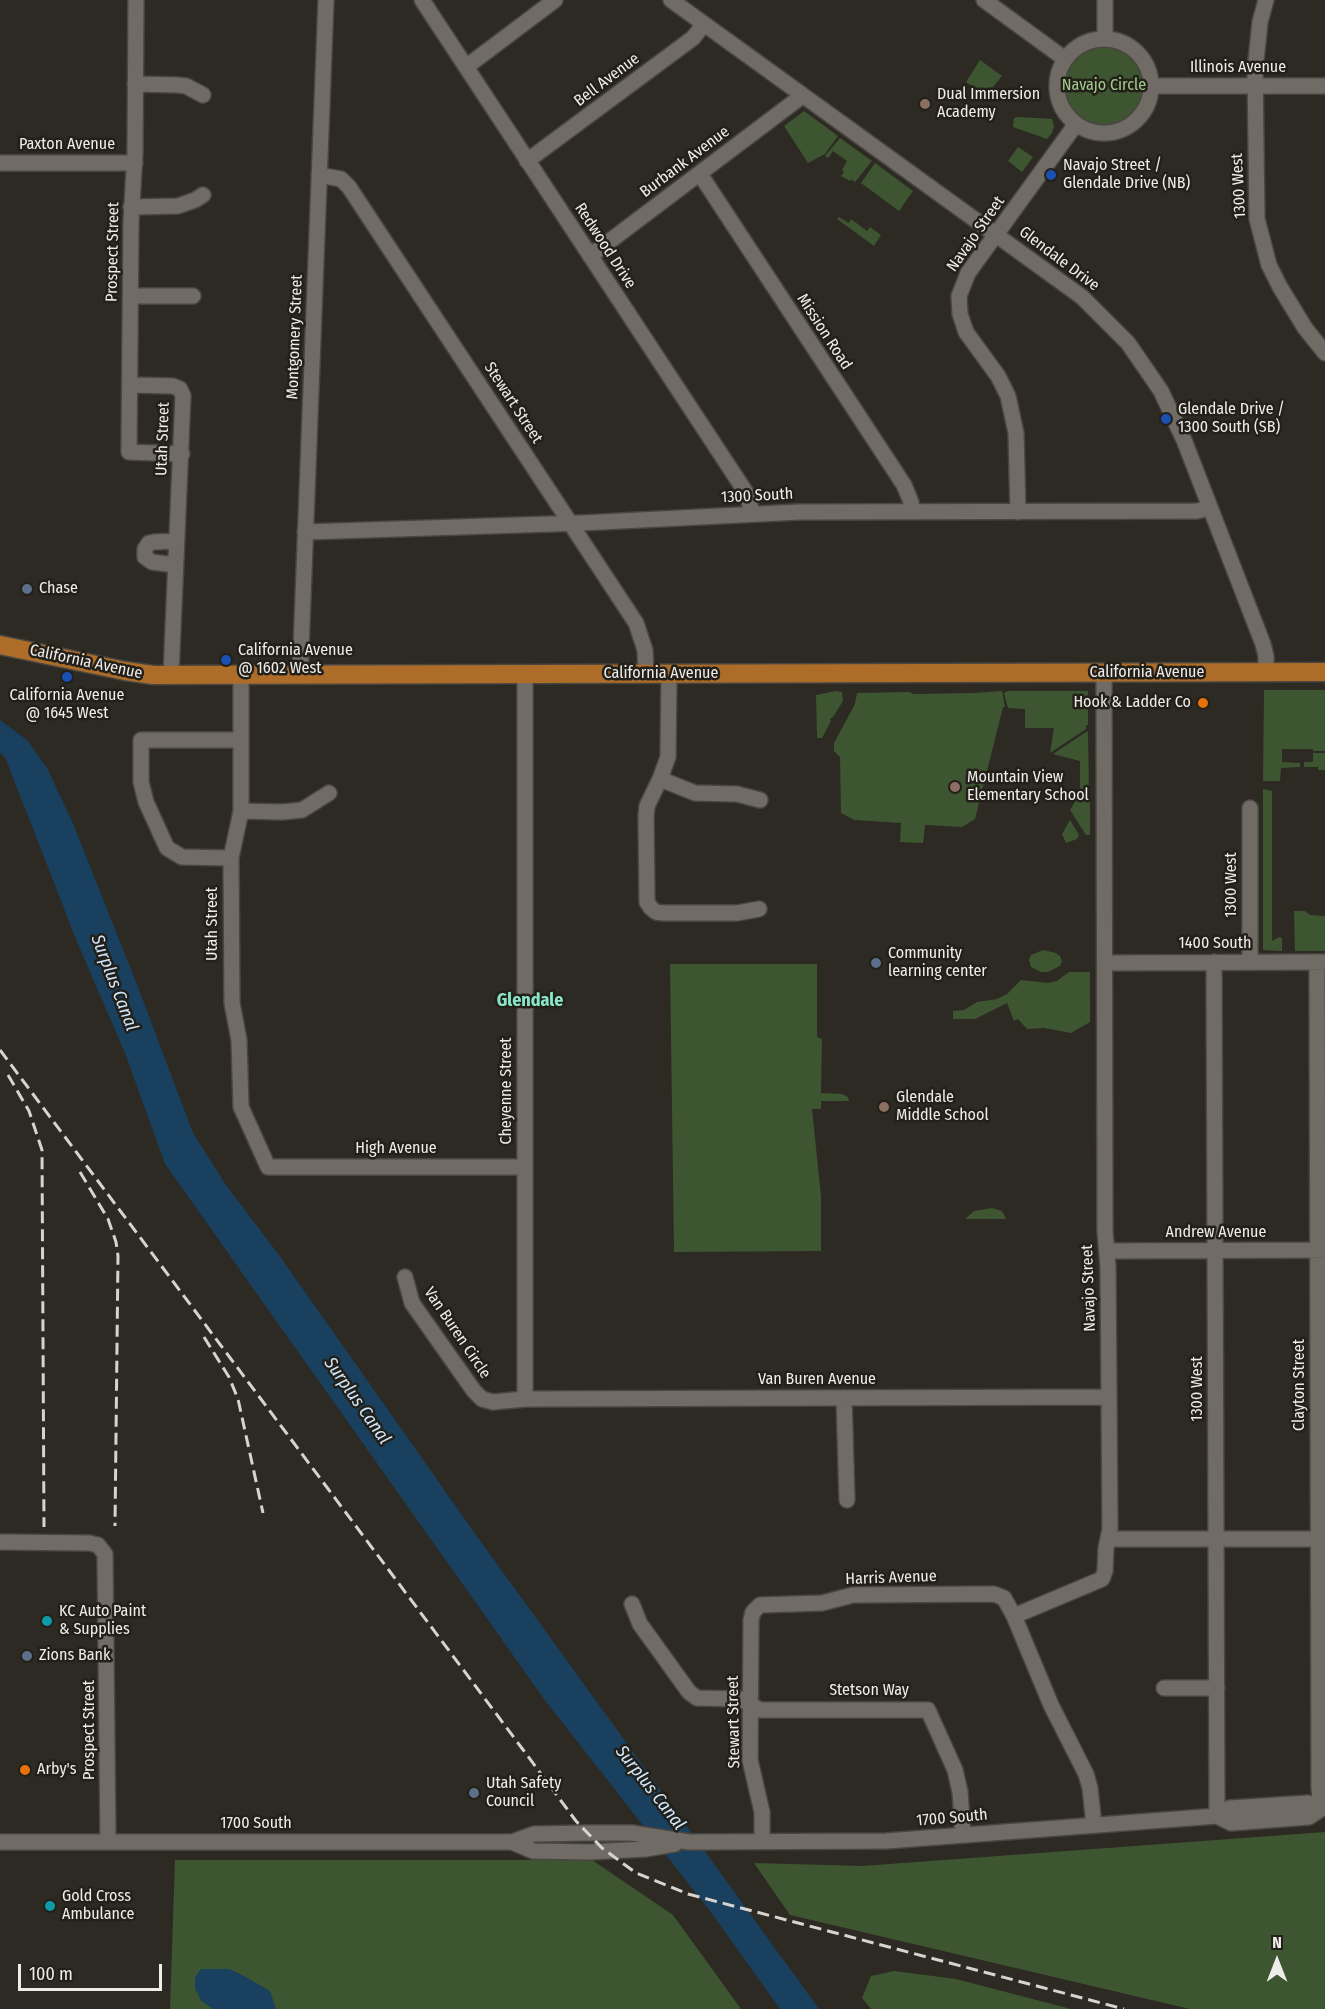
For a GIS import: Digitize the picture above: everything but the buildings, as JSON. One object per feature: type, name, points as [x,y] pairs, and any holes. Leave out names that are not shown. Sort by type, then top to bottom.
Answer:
[{"type":"main road","name":"California Avenue","points":[[0,645],[125,671],[171,675],[1325,672]]},
{"type":"street","name":"Prospect Street","points":[[136,0],[129,452],[182,454]]},
{"type":"street","name":"Montgomery Street","points":[[300,675],[326,0]]},
{"type":"street","name":"Redwood Drive","points":[[422,0],[745,491],[753,514]]},
{"type":"street","points":[[466,67],[555,0]]},
{"type":"street","name":"Glendale Drive","points":[[671,0],[1082,297],[1112,325],[1152,376],[1184,440],[1263,644],[1266,672]]},
{"type":"street","points":[[984,0],[1065,59]]},
{"type":"street","points":[[1105,0],[1105,39]]},
{"type":"street","name":"1300 West","points":[[1266,0],[1257,42],[1255,87],[1257,219],[1269,265],[1280,287],[1305,328],[1325,353]]},
{"type":"street","name":"Bell Avenue","points":[[528,161],[693,38],[704,24]]},
{"type":"street","points":[[1105,39],[1123,43],[1136,51],[1148,71],[1151,86],[1145,109],[1133,123],[1126,128],[1101,133],[1092,132],[1076,124],[1061,106],[1057,90],[1058,74],[1065,59],[1072,51],[1084,43],[1105,39]]},
{"type":"street","points":[[135,84],[177,85],[203,95]]},
{"type":"street","name":"Illinois Avenue","points":[[1151,86],[1325,86]]},
{"type":"street","name":"Burbank Avenue","points":[[590,256],[802,96]]},
{"type":"street","name":"Navajo Street","points":[[1018,512],[1016,433],[1008,396],[998,376],[966,332],[960,314],[959,296],[968,273],[1076,124]]},
{"type":"street","name":"Paxton Avenue","points":[[0,163],[135,163]]},
{"type":"street","name":"Mission Road","points":[[700,174],[903,485],[911,502],[912,512]]},
{"type":"street","name":"Stewart Street","points":[[319,175],[341,179],[349,187],[638,626],[645,650],[646,674]]},
{"type":"street","points":[[131,207],[178,206],[202,195]]},
{"type":"street","points":[[130,296],[193,296]]},
{"type":"street","name":"Utah Street","points":[[130,385],[167,385],[180,389],[183,400],[171,675]]},
{"type":"street","name":"1300 South","points":[[305,532],[799,512],[1197,511],[1210,508]]},
{"type":"street","points":[[175,564],[152,562],[145,557],[145,549],[149,543],[176,541]]},
{"type":"street","name":"Navajo Street","points":[[1014,1616],[1102,1579],[1110,1529],[1104,673]]},
{"type":"street","name":"Cheyenne Street","points":[[525,674],[525,1399]]},
{"type":"street","points":[[669,674],[668,757],[647,806],[646,816],[647,902],[656,912],[663,913],[737,914],[759,909]]},
{"type":"street","name":"Utah Street","points":[[241,675],[241,811],[231,858],[232,1003],[239,1040],[242,1107],[268,1167]]},
{"type":"street","points":[[231,858],[182,857],[167,848],[146,802],[141,782],[141,740],[240,740]]},
{"type":"street","points":[[660,779],[695,793],[737,794],[760,800]]},
{"type":"street","points":[[241,811],[302,810],[329,793]]},
{"type":"street","name":"1300 West","points":[[1250,808],[1250,962]]},
{"type":"street","name":"1300 West","points":[[1214,962],[1217,1816]]},
{"type":"street","name":"1400 South","points":[[1105,963],[1321,962]]},
{"type":"street","name":"Clayton Street","points":[[1321,962],[1322,1539],[1319,1788],[1323,1809]]},
{"type":"street","name":"High Avenue","points":[[268,1167],[525,1167]]},
{"type":"street","name":"Andrew Avenue","points":[[1107,1251],[1321,1250]]},
{"type":"street","name":"Van Buren Circle","points":[[405,1277],[412,1303],[474,1391],[482,1399],[493,1402],[525,1399]]},
{"type":"street","name":"Van Buren Avenue","points":[[525,1399],[1109,1397]]},
{"type":"street","points":[[844,1398],[846,1500]]},
{"type":"street","points":[[1108,1539],[1322,1539]]},
{"type":"street","name":"Prospect Street","points":[[0,1542],[94,1543],[101,1547],[105,1554],[108,1842]]},
{"type":"street","name":"Harris Avenue","points":[[760,1605],[822,1603],[854,1595],[994,1594],[1004,1598],[1014,1616]]},
{"type":"street","points":[[632,1604],[640,1624],[692,1696],[702,1699],[741,1699],[751,1704]]},
{"type":"street","name":"Stewart Street","points":[[760,1605],[753,1612],[751,1620],[751,1767],[760,1803],[762,1841]]},
{"type":"street","points":[[1014,1616],[1051,1705],[1086,1774],[1094,1825]]},
{"type":"street","points":[[1164,1688],[1216,1688]]},
{"type":"street","name":"Stetson Way","points":[[751,1704],[760,1710],[928,1710],[955,1770],[960,1792],[963,1835]]},
{"type":"street","name":"1700 South","points":[[0,1842],[512,1842],[534,1834],[632,1833],[689,1842],[886,1842],[1217,1816],[1230,1808],[1308,1803],[1323,1809]]},
{"type":"street","name":"1700 South","points":[[512,1842],[533,1851],[588,1852],[646,1849],[689,1842]]},
{"type":"green space","name":"Navajo Circle","points":[[1104,47],[1119,50],[1132,58],[1140,71],[1143,86],[1140,101],[1132,114],[1119,122],[1104,125],[1089,122],[1076,114],[1068,101],[1065,86],[1068,71],[1076,58],[1089,50]]},
{"type":"green space","points":[[980,60],[1002,76],[988,93],[987,98],[982,98],[979,90],[966,82]]},
{"type":"green space","points":[[804,111],[838,136],[825,154],[808,163],[784,126]]},
{"type":"green space","points":[[1014,118],[1052,119],[1054,126],[1052,133],[1047,139],[1013,127]]},
{"type":"green space","points":[[840,138],[872,161],[855,182],[841,176],[847,161],[833,151],[828,158],[825,156]]},
{"type":"green space","points":[[1018,147],[1033,157],[1022,172],[1008,161]]},
{"type":"green space","points":[[875,163],[913,191],[899,211],[861,183]]},
{"type":"green space","points":[[839,217],[849,223],[851,219],[867,231],[870,227],[881,235],[874,246],[837,219]]},
{"type":"green space","points":[[1264,690],[1325,690],[1325,751],[1282,749],[1282,762],[1300,763],[1300,767],[1281,768],[1280,781],[1263,781]]},
{"type":"green space","points":[[1002,691],[1005,707],[1003,707],[975,819],[962,827],[925,825],[923,843],[900,842],[901,823],[854,820],[841,813],[840,757],[834,751],[834,743],[855,704],[857,693]]},
{"type":"green space","points":[[1008,691],[1088,691],[1088,725],[1086,729],[1050,753],[1054,728],[1025,728],[1025,709],[1008,708],[1004,693]]},
{"type":"green space","points":[[842,692],[843,701],[830,719],[822,738],[817,738],[816,695]]},
{"type":"green space","points":[[1088,732],[1089,796],[1080,796],[1080,761],[1053,754]]},
{"type":"green space","points":[[1313,753],[1325,753],[1325,770],[1318,770],[1318,767],[1304,767],[1304,762],[1313,762]]},
{"type":"green space","points":[[1263,789],[1272,791],[1272,941],[1279,937],[1282,938],[1282,951],[1263,950]]},
{"type":"green space","points":[[1076,800],[1090,800],[1090,835],[1086,835],[1070,810]]},
{"type":"green space","points":[[1070,820],[1079,835],[1077,839],[1066,843],[1062,834]]},
{"type":"green space","points":[[1294,911],[1325,916],[1325,951],[1295,951]]},
{"type":"green space","points":[[1043,950],[1060,956],[1062,961],[1060,966],[1048,972],[1041,972],[1031,967],[1029,960],[1031,955]]},
{"type":"green space","points":[[670,964],[817,964],[817,1037],[822,1039],[821,1093],[842,1094],[848,1097],[849,1101],[821,1101],[821,1109],[812,1109],[821,1196],[821,1251],[674,1252]]},
{"type":"green space","points":[[1069,972],[1090,972],[1090,1022],[1071,1033],[1044,1028],[1027,1029],[1018,1019],[1014,1021],[1007,1003],[975,1019],[953,1019],[953,1011],[964,1010],[977,1002],[997,999],[1007,994],[1021,980],[1048,983],[1057,981]]},
{"type":"green space","points":[[992,1208],[1002,1211],[1006,1219],[965,1219],[974,1211]]},
{"type":"green space","points":[[1325,1832],[1325,2009],[1190,2009],[790,1915],[754,1863],[862,1866]]},
{"type":"green space","points":[[175,1860],[592,1860],[673,1915],[741,2009],[170,2009]]},
{"type":"green space","points":[[894,1971],[956,1979],[1071,2009],[871,2009],[862,1998],[871,1976]]},
{"type":"water","name":"Surplus Canal","points":[[0,720],[27,740],[47,768],[72,821],[193,1133],[226,1185],[279,1255],[476,1535],[819,2009],[780,2009],[713,1915],[544,1699],[165,1164],[125,1053],[77,942],[5,757],[0,753]]},
{"type":"water","points":[[201,1969],[229,1969],[244,1976],[270,1991],[276,2009],[213,2009],[201,2001],[195,1988],[195,1977]]},
{"type":"railway","points":[[0,1050],[576,1821],[602,1848],[636,1873],[688,1894],[1124,2009]]},
{"type":"railway","points":[[8,1075],[29,1111],[42,1150],[44,1527]]},
{"type":"railway","points":[[80,1172],[108,1219],[118,1256],[115,1526]]},
{"type":"railway","points":[[204,1337],[229,1377],[238,1399],[263,1513]]},
{"type":"place","name":"Dual Immersion Academy","points":[[925,104]]},
{"type":"place","name":"Navajo Street / Glendale Drive (NB)","points":[[1051,175]]},
{"type":"place","name":"Glendale Drive / 1300 South (SB)","points":[[1166,419]]},
{"type":"place","name":"Chase","points":[[27,589]]},
{"type":"place","name":"California Avenue @ 1602 West","points":[[226,660]]},
{"type":"place","name":"California Avenue @ 1645 West","points":[[67,677]]},
{"type":"place","name":"Hook & Ladder Co","points":[[1203,703]]},
{"type":"place","name":"Mountain View Elementary School","points":[[955,787]]},
{"type":"place","name":"Community learning center","points":[[876,963]]},
{"type":"place","name":"Glendale Middle School","points":[[884,1107]]},
{"type":"place","name":"KC Auto Paint & Supplies","points":[[47,1621]]},
{"type":"place","name":"Zions Bank","points":[[27,1656]]},
{"type":"place","name":"Arby's","points":[[25,1770]]},
{"type":"place","name":"Utah Safety Council","points":[[474,1793]]},
{"type":"place","name":"Gold Cross Ambulance","points":[[50,1906]]},
{"type":"district","name":"Glendale","points":[[530,1001]]}]
